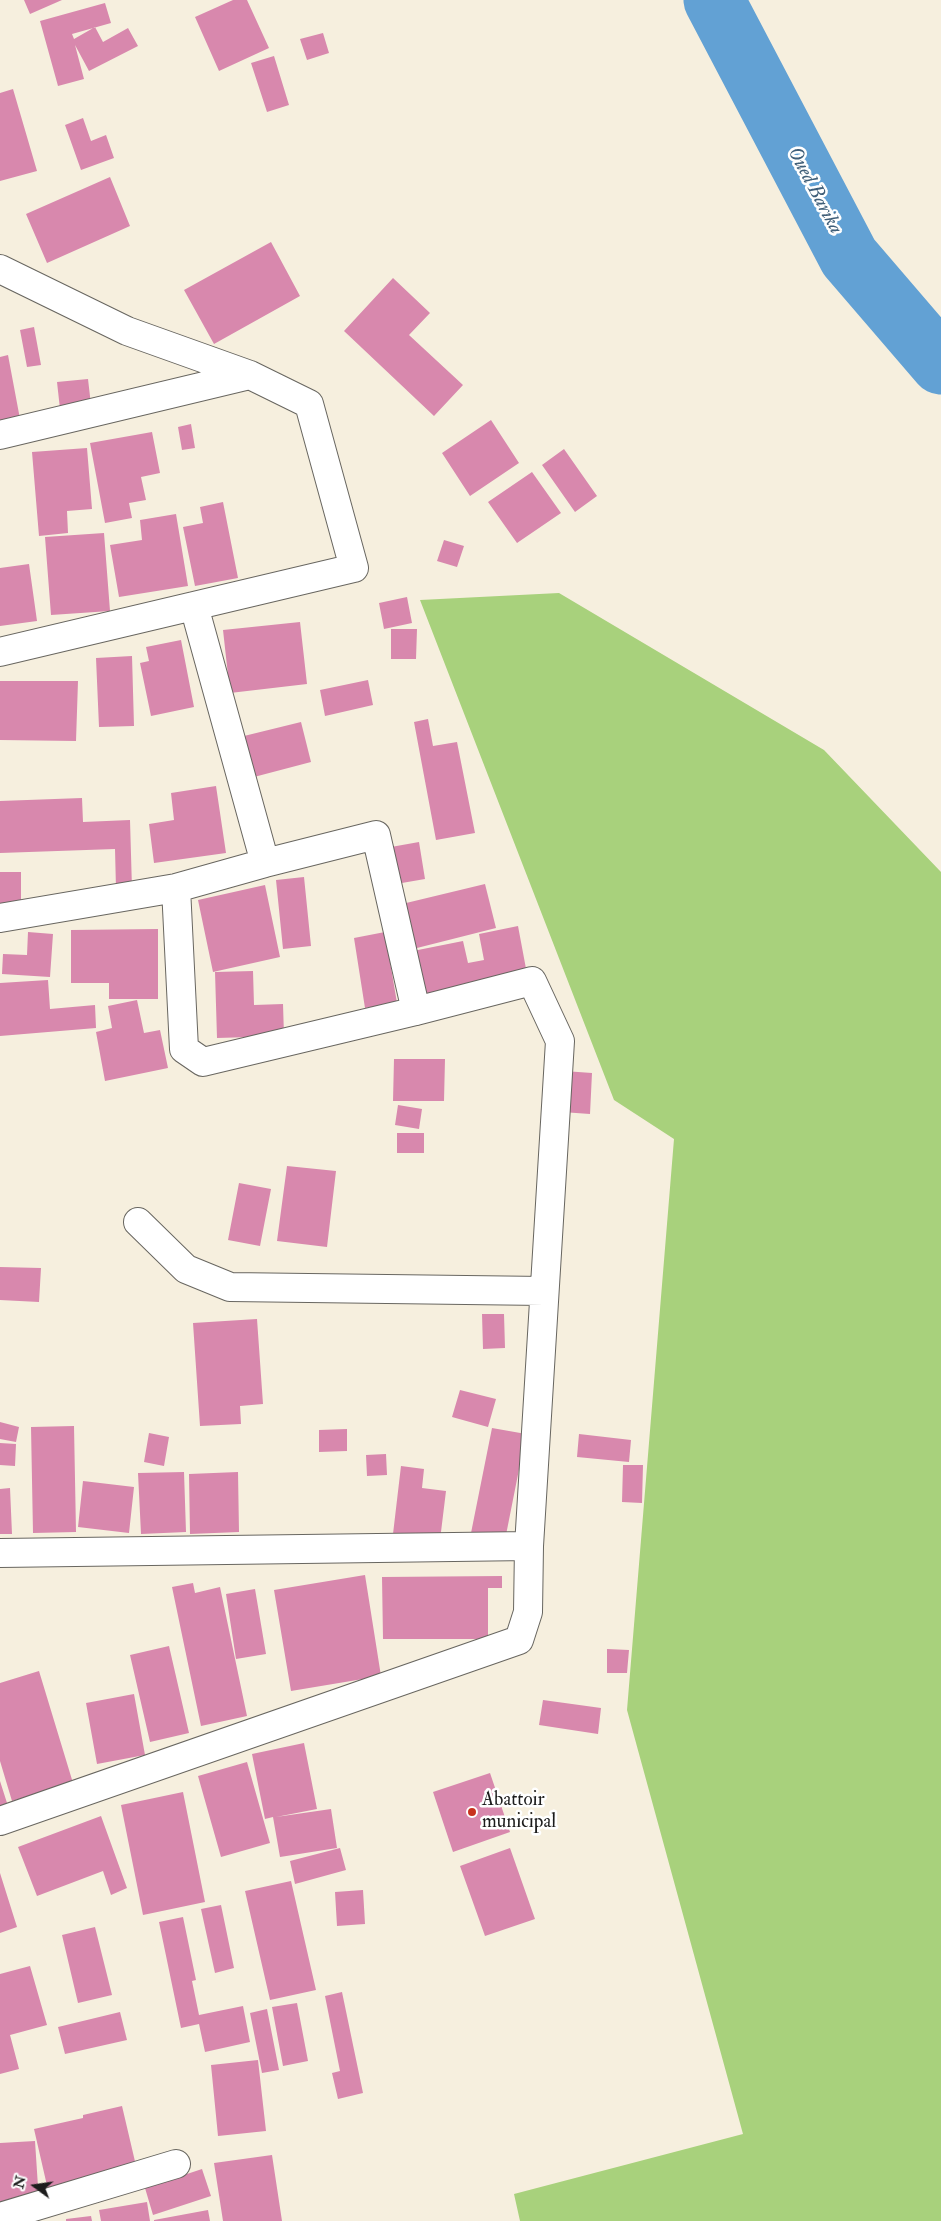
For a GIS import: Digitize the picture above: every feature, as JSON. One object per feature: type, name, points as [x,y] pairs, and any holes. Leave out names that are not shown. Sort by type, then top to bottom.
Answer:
[{"type":"street","points":[[0,269],[127,331],[250,374],[309,404],[354,568],[0,652]]},
{"type":"street","points":[[0,435],[250,374]]},
{"type":"street","points":[[194,606],[264,862]]},
{"type":"street","points":[[0,918],[176,888],[264,862],[376,835],[416,1011]]},
{"type":"street","points":[[0,1821],[519,1640],[528,1612],[529,1546],[560,1041],[532,981],[203,1062],[184,1049],[176,888]]},
{"type":"street","points":[[138,1222],[186,1268],[230,1287],[544,1291]]},
{"type":"street","points":[[0,1553],[529,1546]]},
{"type":"street","points":[[0,2217],[176,2164]]},
{"type":"green space","points":[[559,593],[824,750],[941,872],[941,2221],[520,2221],[514,2194],[743,2134],[627,1710],[674,1139],[614,1100],[420,600]]},
{"type":"building","points":[[24,0],[62,0],[30,14]]},
{"type":"building","points":[[233,0],[247,0],[269,48],[219,71],[195,17]]},
{"type":"building","points":[[105,3],[111,23],[95,27],[103,42],[128,28],[138,46],[89,71],[75,45],[84,79],[58,86],[40,21]],"holes":[[[93,28],[74,39],[72,34]]]},
{"type":"building","points":[[323,33],[329,53],[307,60],[300,39]]},
{"type":"building","points":[[274,56],[289,105],[267,112],[251,63]]},
{"type":"building","points":[[13,89],[37,171],[0,181],[0,93]]},
{"type":"building","points":[[83,118],[91,141],[106,135],[114,158],[81,170],[65,125]]},
{"type":"building","points":[[110,177],[130,226],[47,263],[26,214]]},
{"type":"building","points":[[271,242],[300,296],[214,344],[184,290]]},
{"type":"building","points":[[393,278],[430,313],[409,335],[463,385],[434,416],[344,331]]},
{"type":"building","points":[[34,327],[41,365],[27,367],[20,330]]},
{"type":"building","points":[[8,355],[20,419],[0,423],[0,357]]},
{"type":"building","points":[[88,379],[91,405],[60,409],[57,382]]},
{"type":"building","points":[[491,420],[519,463],[470,496],[442,453]]},
{"type":"building","points":[[191,424],[195,448],[182,450],[178,427]]},
{"type":"building","points":[[152,432],[160,473],[141,477],[146,500],[129,503],[132,518],[105,523],[90,443]]},
{"type":"building","points":[[87,448],[92,509],[67,511],[68,533],[39,536],[32,452]]},
{"type":"building","points":[[564,449],[597,496],[575,512],[542,465]]},
{"type":"building","points":[[532,472],[561,513],[517,543],[488,502]]},
{"type":"building","points":[[223,502],[238,578],[195,586],[183,527],[203,523],[200,507]]},
{"type":"building","points":[[176,514],[188,586],[119,597],[110,545],[142,540],[140,520]]},
{"type":"building","points":[[104,533],[110,611],[51,615],[45,537]]},
{"type":"building","points":[[444,540],[464,546],[457,567],[437,561]]},
{"type":"building","points":[[29,564],[37,621],[0,626],[0,568]]},
{"type":"building","points":[[407,597],[412,623],[384,629],[379,603]]},
{"type":"building","points":[[300,622],[307,684],[230,693],[223,630]]},
{"type":"building","points":[[391,629],[417,629],[416,659],[391,659]]},
{"type":"building","points":[[181,640],[194,707],[151,716],[140,663],[149,661],[146,647]]},
{"type":"building","points":[[132,656],[134,726],[99,727],[96,658]]},
{"type":"building","points":[[368,680],[373,705],[325,716],[320,690]]},
{"type":"building","points":[[0,681],[78,681],[76,741],[0,740]]},
{"type":"building","points":[[428,719],[433,746],[457,742],[475,833],[436,840],[414,722]]},
{"type":"building","points":[[301,722],[311,762],[254,777],[244,736]]},
{"type":"building","points":[[216,786],[226,853],[154,863],[149,824],[174,820],[171,793]]},
{"type":"building","points":[[82,798],[83,822],[130,820],[132,889],[116,889],[115,849],[0,853],[0,801]]},
{"type":"building","points":[[419,842],[425,879],[396,884],[391,847]]},
{"type":"building","points":[[0,872],[21,872],[21,903],[0,903]]},
{"type":"building","points":[[304,877],[311,946],[283,949],[276,880]]},
{"type":"building","points":[[485,884],[496,928],[413,949],[402,904]]},
{"type":"building","points":[[265,885],[280,957],[213,972],[198,900]]},
{"type":"building","points":[[518,926],[527,974],[422,996],[413,951],[463,941],[468,963],[484,960],[479,934]]},
{"type":"building","points":[[158,929],[158,999],[109,999],[109,983],[71,983],[71,930]]},
{"type":"building","points":[[28,932],[53,934],[50,977],[2,974],[3,954],[27,955]]},
{"type":"building","points":[[385,932],[397,1003],[365,1008],[354,938]]},
{"type":"building","points":[[253,971],[254,1005],[283,1004],[284,1036],[217,1038],[215,972]]},
{"type":"building","points":[[48,980],[50,1009],[95,1005],[96,1028],[0,1036],[0,983]]},
{"type":"building","points":[[137,1000],[144,1033],[160,1030],[168,1068],[105,1081],[96,1032],[112,1028],[108,1006]]},
{"type":"building","points":[[394,1059],[445,1059],[444,1101],[393,1101]]},
{"type":"building","points":[[564,1071],[592,1073],[590,1114],[562,1112]]},
{"type":"building","points":[[398,1105],[422,1109],[419,1129],[395,1125]]},
{"type":"building","points":[[397,1133],[424,1133],[424,1153],[397,1153]]},
{"type":"building","points":[[287,1166],[336,1171],[327,1247],[277,1241]]},
{"type":"building","points":[[239,1183],[271,1189],[260,1246],[228,1240]]},
{"type":"building","points":[[0,1267],[41,1268],[39,1302],[0,1300]]},
{"type":"building","points":[[482,1314],[504,1314],[505,1348],[483,1349]]},
{"type":"building","points":[[257,1319],[263,1404],[240,1406],[241,1424],[200,1426],[193,1323]]},
{"type":"building","points":[[460,1390],[496,1399],[488,1427],[452,1417]]},
{"type":"building","points":[[0,1422],[19,1427],[16,1442],[0,1439]]},
{"type":"building","points":[[74,1426],[76,1532],[33,1533],[31,1427]]},
{"type":"building","points":[[492,1428],[526,1434],[505,1540],[471,1533]]},
{"type":"building","points":[[347,1429],[347,1451],[319,1452],[319,1430]]},
{"type":"building","points":[[149,1433],[169,1437],[164,1466],[144,1462]]},
{"type":"building","points":[[579,1434],[631,1440],[629,1462],[577,1457]]},
{"type":"building","points":[[0,1443],[16,1444],[15,1466],[0,1465]]},
{"type":"building","points":[[386,1454],[387,1475],[367,1476],[366,1455]]},
{"type":"building","points":[[623,1465],[643,1465],[642,1503],[622,1502]]},
{"type":"building","points":[[401,1466],[424,1469],[422,1488],[446,1491],[440,1540],[393,1534]]},
{"type":"building","points":[[184,1472],[186,1532],[141,1534],[138,1473]]},
{"type":"building","points":[[238,1472],[239,1532],[190,1534],[189,1474]]},
{"type":"building","points":[[83,1481],[134,1487],[129,1533],[78,1527]]},
{"type":"building","points":[[10,1488],[12,1534],[0,1534],[0,1489]]},
{"type":"building","points":[[365,1575],[381,1676],[291,1691],[274,1590]]},
{"type":"building","points":[[502,1576],[502,1588],[488,1588],[488,1639],[383,1639],[382,1577]]},
{"type":"building","points":[[193,1583],[195,1593],[220,1587],[247,1716],[201,1726],[172,1587]]},
{"type":"building","points":[[255,1589],[266,1654],[236,1659],[226,1594]]},
{"type":"building","points":[[169,1646],[189,1733],[150,1742],[130,1655]]},
{"type":"building","points":[[607,1649],[629,1650],[627,1673],[607,1673]]},
{"type":"building","points":[[39,1671],[73,1783],[12,1801],[0,1761],[0,1683]]},
{"type":"building","points":[[134,1694],[145,1755],[97,1764],[86,1703]]},
{"type":"building","points":[[543,1700],[601,1708],[598,1734],[539,1725]]},
{"type":"building","points":[[304,1743],[317,1809],[276,1817],[331,1809],[337,1848],[280,1857],[273,1817],[265,1819],[252,1754]]},
{"type":"building","points":[[247,1762],[270,1843],[221,1857],[198,1776]]},
{"type":"building","name":"Abattoir municipal","points":[[490,1773],[510,1832],[453,1852],[433,1792]]},
{"type":"building","points":[[0,1781],[7,1803],[0,1806]]},
{"type":"building","points":[[183,1792],[205,1902],[143,1915],[121,1805]]},
{"type":"building","points":[[101,1816],[127,1888],[111,1895],[103,1871],[37,1896],[18,1847]]},
{"type":"building","points":[[340,1848],[346,1870],[295,1884],[290,1861]]},
{"type":"building","points":[[510,1848],[535,1919],[485,1936],[460,1866]]},
{"type":"building","points":[[0,1873],[17,1927],[0,1933]]},
{"type":"building","points":[[291,1881],[316,1990],[270,2000],[245,1891]]},
{"type":"building","points":[[363,1890],[365,1924],[337,1926],[335,1892]]},
{"type":"building","points":[[221,1905],[234,1968],[215,1973],[201,1909]]},
{"type":"building","points":[[183,1917],[196,1980],[192,1981],[199,2015],[243,2006],[250,2042],[205,2052],[199,2024],[181,2028],[159,1922]]},
{"type":"building","points":[[95,1927],[112,1995],[78,2003],[62,1935]]},
{"type":"building","points":[[30,1966],[47,2025],[10,2035],[19,2069],[0,2074],[0,1974]]},
{"type":"building","points":[[342,1992],[363,2093],[338,2099],[332,2073],[340,2071],[325,1996]]},
{"type":"building","points":[[297,2003],[308,2061],[283,2066],[272,2007]]},
{"type":"building","points":[[267,2009],[279,2070],[262,2073],[250,2013]]},
{"type":"building","points":[[120,2012],[127,2040],[65,2054],[58,2027]]},
{"type":"building","points":[[258,2060],[266,2131],[218,2136],[211,2065]]},
{"type":"building","points":[[122,2106],[137,2170],[48,2190],[34,2129],[83,2118],[83,2115]]},
{"type":"building","points":[[35,2141],[39,2202],[0,2204],[0,2143]]},
{"type":"building","points":[[272,2155],[282,2221],[223,2221],[214,2163]]},
{"type":"building","points":[[202,2169],[211,2196],[153,2215],[145,2188]]},
{"type":"building","points":[[147,2202],[150,2221],[101,2221],[99,2210]]},
{"type":"building","points":[[208,2210],[210,2221],[154,2221],[154,2220]]},
{"type":"building","points":[[91,2216],[92,2221],[66,2221],[66,2219]]},
{"type":"waterway","name":"Oued Barika","points":[[714,0],[849,257],[941,364]]},
{"type":"place","name":"Abattoir municipal","points":[[472,1812]]}]
